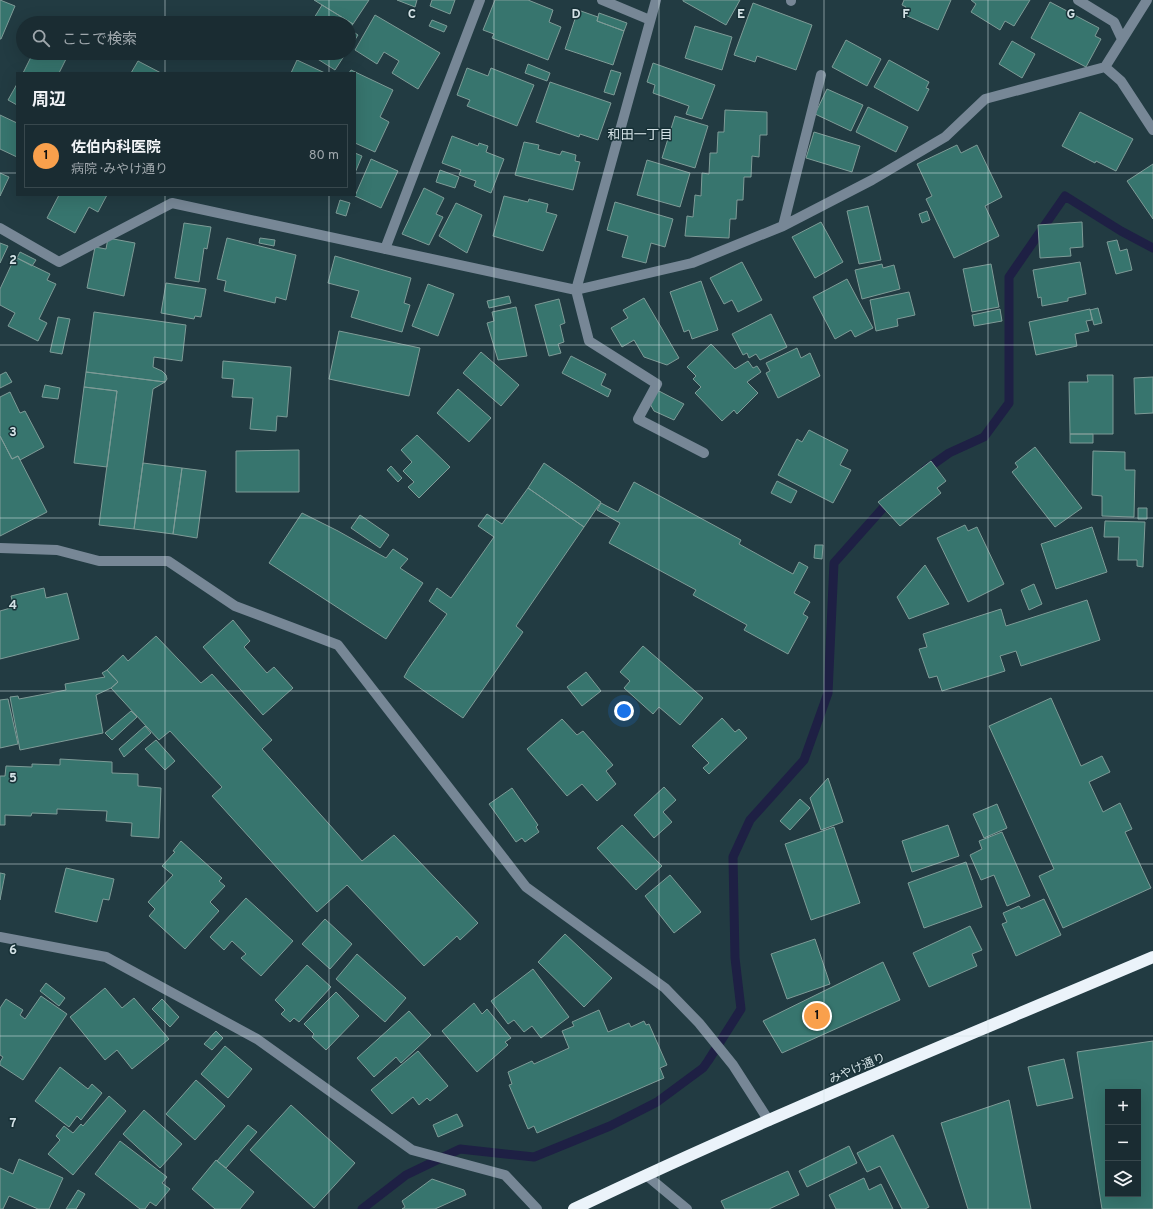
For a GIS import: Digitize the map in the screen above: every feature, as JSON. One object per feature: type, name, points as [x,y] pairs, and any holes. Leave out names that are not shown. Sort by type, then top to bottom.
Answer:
[{"type":"highway","name":"みやけ通り","points":[[574,1209],[646,1175],[769,1121],[1153,957]]},
{"type":"street","points":[[386,249],[480,0]]},
{"type":"street","points":[[602,0],[650,20]]},
{"type":"street","points":[[656,0],[576,290],[589,341],[657,384],[638,419],[704,453]]},
{"type":"street","points":[[1078,0],[1114,22],[1122,39]]},
{"type":"street","points":[[0,228],[58,262],[172,203],[576,290],[692,263],[783,226],[872,180],[945,138],[985,99],[1105,68],[1146,0]]},
{"type":"street","points":[[1105,68],[1122,81],[1153,130]]},
{"type":"street","points":[[783,226],[821,75]]},
{"type":"street","points":[[0,548],[57,550],[99,561],[168,561],[235,606],[338,645],[526,887],[665,988],[699,1023],[733,1065],[769,1121]]},
{"type":"street","points":[[0,937],[106,957],[257,1039],[412,1150],[505,1175],[537,1209]]},
{"type":"street","points":[[646,1175],[687,1209]]},
{"type":"building","points":[[0,0],[15,6],[1,39],[0,39]]},
{"type":"building","points":[[314,0],[369,0],[356,20],[356,16],[340,16]]},
{"type":"building","points":[[397,0],[417,0],[415,7]]},
{"type":"building","points":[[432,0],[455,0],[450,14],[430,6]]},
{"type":"building","points":[[495,0],[528,0],[553,10],[549,22],[561,27],[548,60],[492,38],[494,34],[483,30]]},
{"type":"building","points":[[683,0],[740,0],[726,25]]},
{"type":"building","points":[[904,0],[951,0],[938,30],[903,14],[906,7],[902,5]]},
{"type":"building","points":[[971,0],[1030,0],[1014,26],[1005,21],[1000,30],[971,12],[976,4]]},
{"type":"building","points":[[1050,2],[1099,28],[1095,36],[1101,39],[1086,67],[1031,38]]},
{"type":"building","points":[[753,3],[812,25],[796,70],[757,56],[755,62],[734,55]]},
{"type":"building","points":[[322,5],[340,16],[315,16]]},
{"type":"building","points":[[578,10],[598,17],[597,21],[624,31],[613,65],[565,49]]},
{"type":"building","points":[[599,13],[627,23],[624,31],[597,21]]},
{"type":"building","points":[[375,15],[440,53],[418,89],[392,73],[399,61],[384,52],[377,64],[356,51]]},
{"type":"building","points":[[432,20],[447,26],[444,32],[429,26]]},
{"type":"building","points":[[695,26],[732,37],[722,70],[685,58]]},
{"type":"building","points":[[846,40],[881,59],[867,86],[832,67]]},
{"type":"building","points":[[1012,41],[1035,54],[1022,78],[999,64]]},
{"type":"building","points":[[30,60],[66,60],[60,72],[24,72]]},
{"type":"building","points":[[297,60],[323,72],[291,72]]},
{"type":"building","points":[[319,60],[341,60],[335,70]]},
{"type":"building","points":[[889,60],[929,82],[926,88],[929,89],[918,111],[874,87]]},
{"type":"building","points":[[138,61],[159,72],[132,72]]},
{"type":"building","points":[[653,63],[715,85],[702,119],[686,114],[689,106],[653,93],[655,85],[647,82]]},
{"type":"building","points":[[528,64],[550,73],[547,81],[525,73]]},
{"type":"building","points":[[467,68],[488,76],[491,68],[534,85],[517,126],[467,106],[470,100],[457,95]]},
{"type":"building","points":[[611,70],[621,73],[614,95],[604,92]]},
{"type":"building","points":[[356,72],[393,90],[380,117],[389,122],[375,152],[356,143]]},
{"type":"building","points":[[550,82],[611,103],[598,140],[580,134],[579,137],[536,122]]},
{"type":"building","points":[[16,86],[16,104],[8,100]]},
{"type":"building","points":[[827,89],[863,105],[851,131],[815,114]]},
{"type":"building","points":[[868,107],[908,127],[896,152],[856,132]]},
{"type":"building","points":[[725,110],[767,112],[767,135],[760,135],[759,157],[752,156],[751,177],[744,177],[743,200],[737,200],[736,219],[730,219],[729,238],[685,236],[687,216],[693,217],[695,195],[701,196],[702,173],[709,174],[710,153],[717,153],[718,132],[724,132]]},
{"type":"building","points":[[1080,112],[1133,139],[1116,171],[1096,161],[1095,163],[1062,146]]},
{"type":"building","points":[[0,115],[16,123],[16,157],[0,149]]},
{"type":"building","points":[[675,116],[708,126],[695,168],[662,158]]},
{"type":"building","points":[[814,132],[860,146],[852,172],[806,158]]},
{"type":"building","points":[[452,136],[478,146],[479,143],[488,146],[486,152],[504,159],[491,193],[474,186],[476,181],[459,175],[461,170],[442,163]]},
{"type":"building","points":[[524,142],[539,145],[538,149],[560,155],[562,151],[576,155],[575,161],[580,162],[573,190],[515,175]]},
{"type":"building","points":[[957,145],[961,153],[977,145],[1002,197],[985,206],[999,236],[954,258],[926,199],[932,196],[917,164]]},
{"type":"building","points":[[356,153],[362,156],[356,171]]},
{"type":"building","points":[[371,159],[398,171],[381,208],[355,196]]},
{"type":"building","points":[[647,160],[690,173],[680,207],[637,195]]},
{"type":"building","points":[[1153,164],[1153,219],[1127,181]]},
{"type":"building","points":[[440,170],[459,177],[455,188],[436,182]]},
{"type":"building","points":[[0,173],[9,177],[0,196]]},
{"type":"building","points":[[424,188],[444,198],[436,214],[443,217],[429,245],[402,234]]},
{"type":"building","points":[[58,196],[106,196],[98,212],[89,207],[75,233],[47,218]]},
{"type":"building","points":[[504,196],[528,202],[529,199],[548,204],[546,212],[557,215],[543,251],[493,236]]},
{"type":"building","points":[[340,200],[350,203],[346,216],[336,213]]},
{"type":"building","points":[[615,202],[673,219],[665,247],[651,243],[646,263],[622,257],[628,236],[607,230]]},
{"type":"building","points":[[456,203],[482,215],[467,253],[439,236]]},
{"type":"building","points":[[868,206],[881,260],[859,264],[847,211]]},
{"type":"building","points":[[927,211],[930,220],[922,223],[919,214]]},
{"type":"building","points":[[821,222],[843,262],[815,278],[792,237]]},
{"type":"building","points":[[1082,222],[1083,247],[1070,248],[1071,256],[1040,258],[1038,225]]},
{"type":"building","points":[[184,223],[211,227],[207,249],[204,248],[199,282],[175,278]]},
{"type":"building","points":[[108,238],[135,243],[124,296],[87,288],[95,247],[106,249]]},
{"type":"building","points":[[227,238],[296,255],[286,300],[276,297],[275,303],[224,291],[226,281],[217,279]]},
{"type":"building","points":[[260,238],[275,240],[274,246],[259,243]]},
{"type":"building","points":[[1117,240],[1120,251],[1127,249],[1132,270],[1116,274],[1107,242]]},
{"type":"building","points":[[0,243],[8,246],[0,263]]},
{"type":"building","points":[[20,252],[36,260],[32,266],[17,258]]},
{"type":"building","points":[[335,256],[411,278],[404,303],[410,305],[402,332],[351,317],[359,291],[328,283]]},
{"type":"building","points":[[15,257],[50,274],[47,280],[56,284],[39,319],[47,323],[38,341],[8,326],[15,313],[0,305],[0,289]]},
{"type":"building","points":[[742,262],[762,300],[738,312],[732,300],[724,304],[710,278]]},
{"type":"building","points":[[1080,262],[1086,294],[1068,298],[1068,301],[1042,306],[1041,297],[1038,298],[1033,270]]},
{"type":"building","points":[[882,264],[883,268],[894,265],[900,289],[862,299],[855,270]]},
{"type":"building","points":[[991,264],[999,307],[972,312],[963,269]]},
{"type":"building","points":[[847,279],[873,328],[855,337],[851,330],[835,339],[813,297]]},
{"type":"building","points":[[701,281],[718,330],[692,339],[689,330],[684,332],[670,292]]},
{"type":"building","points":[[166,283],[206,289],[201,317],[195,316],[194,319],[161,313]]},
{"type":"building","points":[[428,284],[454,294],[438,336],[412,326]]},
{"type":"building","points":[[909,292],[915,315],[897,319],[898,326],[876,331],[870,300]]},
{"type":"building","points":[[509,296],[511,303],[489,308],[487,301]]},
{"type":"building","points":[[644,298],[679,358],[667,365],[644,357],[634,340],[622,347],[611,328],[628,318],[623,310]]},
{"type":"building","points":[[559,299],[565,323],[560,325],[564,342],[558,344],[561,353],[549,356],[535,305]]},
{"type":"building","points":[[516,307],[527,356],[498,360],[487,323],[494,321],[492,312]]},
{"type":"building","points":[[1098,308],[1102,323],[1094,325],[1090,310]]},
{"type":"building","points":[[1000,309],[1002,321],[974,326],[972,315]]},
{"type":"building","points":[[1090,309],[1092,320],[1086,321],[1089,331],[1075,334],[1077,346],[1036,355],[1029,322]]},
{"type":"building","points":[[94,312],[186,325],[182,361],[154,357],[153,367],[162,371],[166,375],[167,379],[165,382],[86,372]]},
{"type":"building","points":[[771,314],[787,347],[760,360],[756,354],[749,358],[747,353],[743,355],[732,334]]},
{"type":"building","points":[[58,317],[70,319],[62,354],[50,352]]},
{"type":"building","points":[[339,331],[420,348],[409,396],[329,379]]},
{"type":"building","points":[[711,344],[735,369],[748,361],[753,368],[757,366],[761,372],[747,382],[758,393],[737,414],[734,410],[722,421],[695,393],[701,387],[693,379],[696,376],[687,367]]},
{"type":"building","points":[[797,348],[801,358],[810,353],[820,376],[778,398],[766,373],[770,371],[766,363]]},
{"type":"building","points":[[481,352],[519,385],[501,406],[463,373]]},
{"type":"building","points":[[571,356],[606,374],[601,385],[611,390],[608,397],[562,373]]},
{"type":"building","points":[[223,361],[291,367],[287,417],[277,416],[276,431],[250,429],[253,398],[232,397],[234,379],[222,378]]},
{"type":"building","points":[[6,372],[12,382],[0,388],[0,375]]},
{"type":"building","points":[[86,372],[165,382],[153,389],[134,529],[99,525],[117,391],[84,387]]},
{"type":"building","points":[[1087,375],[1113,375],[1113,434],[1070,434],[1069,382],[1088,382]]},
{"type":"building","points":[[1153,377],[1153,413],[1135,414],[1134,378]]},
{"type":"building","points":[[45,385],[60,388],[58,399],[42,397]]},
{"type":"building","points":[[84,387],[117,391],[107,467],[74,463]]},
{"type":"building","points":[[458,389],[491,418],[469,442],[437,413]]},
{"type":"building","points":[[657,390],[684,404],[674,420],[654,411],[649,402]]},
{"type":"building","points":[[10,392],[20,413],[25,411],[44,447],[20,460],[18,456],[12,459],[0,436],[0,397]]},
{"type":"building","points":[[809,430],[848,450],[840,465],[851,470],[833,503],[778,475],[797,439],[802,442]]},
{"type":"building","points":[[1070,434],[1093,434],[1093,443],[1070,443]]},
{"type":"building","points":[[417,435],[450,467],[419,498],[408,487],[414,482],[403,471],[412,462],[401,450]]},
{"type":"building","points":[[0,436],[12,459],[18,456],[47,512],[0,536]]},
{"type":"building","points":[[1035,447],[1082,508],[1055,527],[1012,472],[1018,467],[1015,463]]},
{"type":"building","points":[[299,450],[299,492],[236,492],[236,451]]},
{"type":"building","points":[[1093,451],[1125,452],[1125,470],[1135,470],[1134,517],[1102,516],[1102,496],[1092,495]]},
{"type":"building","points":[[931,461],[946,481],[937,488],[941,493],[900,526],[878,502]]},
{"type":"building","points":[[143,463],[182,468],[173,534],[134,529]]},
{"type":"building","points":[[544,463],[601,502],[584,527],[528,488]]},
{"type":"building","points":[[391,466],[402,478],[398,482],[387,470]]},
{"type":"building","points":[[182,468],[206,471],[197,538],[173,534]]},
{"type":"building","points":[[777,481],[797,491],[791,503],[771,493]]},
{"type":"building","points":[[634,482],[741,540],[739,544],[793,574],[799,562],[808,567],[794,593],[810,602],[803,614],[808,617],[788,654],[744,630],[747,625],[693,595],[696,590],[609,543],[620,523],[597,510],[601,503],[618,512]]},
{"type":"building","points":[[528,488],[584,527],[516,626],[523,632],[463,718],[404,677],[447,614],[429,601],[437,588],[451,598],[494,537],[478,526],[487,514],[502,524]]},
{"type":"building","points":[[1138,508],[1147,508],[1147,519],[1138,519]]},
{"type":"building","points":[[302,513],[386,558],[393,549],[408,559],[400,568],[423,583],[386,639],[269,563]]},
{"type":"building","points":[[360,515],[389,535],[380,548],[351,528]]},
{"type":"building","points":[[1105,521],[1145,522],[1143,567],[1137,566],[1137,560],[1118,560],[1119,537],[1104,537]]},
{"type":"building","points":[[965,525],[968,531],[977,527],[1004,584],[968,602],[937,538]]},
{"type":"building","points":[[1092,527],[1107,572],[1056,589],[1041,544]]},
{"type":"building","points":[[815,545],[823,545],[822,559],[814,558]]},
{"type":"building","points":[[925,565],[949,604],[909,619],[897,597]]},
{"type":"building","points":[[1034,584],[1042,604],[1029,610],[1021,590]]},
{"type":"building","points":[[44,588],[46,598],[67,593],[79,639],[0,659],[0,611],[14,607],[11,596]]},
{"type":"building","points":[[1087,600],[1100,640],[1021,666],[1016,651],[1000,656],[1005,671],[942,691],[937,676],[929,678],[919,649],[927,647],[923,634],[1001,609],[1006,626]]},
{"type":"building","points":[[233,620],[250,641],[244,647],[267,673],[274,667],[293,688],[263,715],[203,647]]},
{"type":"building","points":[[156,636],[201,683],[212,674],[272,740],[262,749],[362,861],[394,835],[478,923],[460,940],[457,936],[424,966],[347,885],[317,912],[212,796],[222,787],[170,731],[159,740],[111,688],[118,682],[107,670],[123,655],[128,661]]},
{"type":"building","points":[[643,646],[703,698],[680,725],[659,707],[653,714],[624,688],[630,681],[620,672]]},
{"type":"building","points":[[107,670],[118,682],[111,688],[96,695],[103,733],[20,750],[10,697],[18,696],[19,699],[66,690],[65,684],[105,677],[102,673]]},
{"type":"building","points":[[586,672],[601,691],[582,706],[567,687]]},
{"type":"building","points":[[1051,698],[1081,766],[1102,756],[1110,772],[1089,782],[1103,812],[1120,803],[1132,829],[1125,832],[1151,888],[1063,928],[1039,876],[1054,869],[989,726]]},
{"type":"building","points":[[8,699],[18,744],[0,748],[0,700]]},
{"type":"building","points":[[131,711],[137,717],[112,740],[105,733]]},
{"type":"building","points":[[722,718],[735,732],[739,729],[747,738],[709,774],[703,768],[709,763],[692,746]]},
{"type":"building","points":[[562,719],[577,735],[583,731],[613,765],[606,771],[616,784],[597,801],[582,784],[567,796],[527,749]]},
{"type":"building","points":[[145,726],[151,733],[124,757],[119,749]]},
{"type":"building","points":[[156,740],[175,761],[165,770],[145,749]]},
{"type":"building","points":[[60,759],[112,762],[112,773],[138,774],[138,786],[161,788],[159,838],[131,836],[132,823],[106,821],[107,811],[57,809],[57,814],[32,813],[31,816],[5,815],[5,825],[0,825],[0,776],[5,776],[6,766],[32,767],[32,764],[60,765]]},
{"type":"building","points":[[828,778],[843,822],[821,830],[810,798]]},
{"type":"building","points":[[664,787],[676,800],[663,812],[672,822],[654,838],[634,815]]},
{"type":"building","points":[[512,788],[538,825],[536,827],[539,832],[525,842],[522,838],[516,842],[489,804]]},
{"type":"building","points":[[800,799],[810,808],[790,830],[780,821]]},
{"type":"building","points":[[997,804],[1007,828],[984,838],[973,814]]},
{"type":"building","points":[[622,825],[662,866],[636,890],[597,848]]},
{"type":"building","points":[[948,825],[959,856],[912,872],[902,841]]},
{"type":"building","points":[[834,827],[860,903],[811,920],[785,844]]},
{"type":"building","points":[[1002,832],[1030,896],[1007,906],[994,875],[981,880],[970,855],[982,849],[979,841]]},
{"type":"building","points":[[181,841],[222,878],[219,881],[225,886],[210,902],[219,911],[185,949],[149,916],[155,909],[148,902],[173,875],[162,866],[175,852],[173,851]]},
{"type":"building","points":[[966,862],[982,907],[924,928],[908,883]]},
{"type":"building","points":[[66,868],[114,879],[109,900],[103,899],[97,922],[55,912]]},
{"type":"building","points":[[0,873],[5,874],[0,900]]},
{"type":"building","points":[[670,875],[701,912],[674,933],[645,896]]},
{"type":"building","points":[[246,898],[293,941],[261,976],[241,958],[246,954],[232,941],[224,950],[210,937]]},
{"type":"building","points":[[1044,899],[1061,935],[1016,956],[1002,924],[1007,922],[1003,913],[1019,906],[1021,909]]},
{"type":"building","points":[[325,919],[352,944],[330,969],[302,944]]},
{"type":"building","points":[[970,926],[982,950],[972,954],[977,966],[929,987],[913,953]]},
{"type":"building","points":[[565,934],[612,978],[584,1007],[538,962]]},
{"type":"building","points":[[815,939],[830,984],[787,999],[771,954]]},
{"type":"building","points":[[357,954],[406,998],[385,1022],[336,979]]},
{"type":"building","points":[[883,962],[900,1000],[782,1053],[763,1021]]},
{"type":"building","points":[[307,965],[331,987],[299,1022],[294,1018],[290,1022],[281,1014],[285,1010],[275,1000]]},
{"type":"building","points":[[533,969],[569,1017],[541,1038],[532,1026],[524,1032],[514,1020],[508,1024],[491,1001]]},
{"type":"building","points":[[46,983],[65,998],[59,1006],[40,991]]},
{"type":"building","points":[[105,988],[122,1008],[134,998],[169,1039],[132,1069],[117,1050],[105,1060],[70,1017]]},
{"type":"building","points":[[336,992],[359,1016],[326,1050],[312,1037],[314,1034],[304,1024]]},
{"type":"building","points":[[41,996],[67,1014],[23,1080],[0,1065],[3,1057],[0,1055],[0,1008],[6,999],[23,1010],[20,1015],[25,1019]]},
{"type":"building","points":[[162,999],[179,1017],[170,1027],[152,1009]]},
{"type":"building","points":[[474,1003],[482,1014],[487,1009],[511,1038],[505,1042],[508,1045],[477,1072],[442,1031]]},
{"type":"building","points":[[599,1010],[608,1032],[629,1023],[631,1027],[644,1021],[646,1025],[649,1024],[667,1065],[660,1068],[664,1078],[537,1133],[534,1126],[528,1129],[509,1085],[512,1084],[508,1072],[532,1061],[534,1064],[569,1048],[562,1031],[574,1026],[572,1022]]},
{"type":"building","points":[[409,1011],[431,1035],[401,1063],[396,1057],[374,1077],[357,1058]]},
{"type":"building","points":[[216,1031],[223,1038],[212,1050],[204,1044]]},
{"type":"building","points":[[1153,1041],[1153,1209],[1102,1209],[1077,1052]]},
{"type":"building","points":[[225,1046],[252,1069],[228,1098],[201,1074]]},
{"type":"building","points":[[418,1051],[448,1086],[430,1101],[427,1098],[419,1105],[413,1097],[392,1114],[371,1090]]},
{"type":"building","points":[[1064,1059],[1073,1098],[1037,1106],[1028,1067]]},
{"type":"building","points":[[60,1067],[88,1089],[92,1084],[102,1093],[81,1120],[77,1116],[69,1127],[35,1101]]},
{"type":"building","points":[[196,1080],[225,1106],[195,1140],[166,1114]]},
{"type":"building","points":[[109,1096],[126,1111],[73,1175],[48,1154],[60,1140],[56,1136],[64,1126],[73,1133],[81,1124],[83,1126]]},
{"type":"building","points":[[1009,1100],[1031,1209],[968,1209],[941,1123]]},
{"type":"building","points":[[291,1105],[355,1163],[314,1208],[250,1150]]},
{"type":"building","points":[[144,1110],[182,1144],[160,1168],[123,1134]]},
{"type":"building","points":[[457,1114],[463,1126],[438,1137],[433,1125]]},
{"type":"building","points":[[248,1125],[257,1132],[226,1168],[217,1161]]},
{"type":"building","points":[[893,1135],[929,1207],[925,1209],[902,1209],[880,1166],[867,1172],[857,1153]]},
{"type":"building","points":[[120,1141],[167,1177],[162,1183],[170,1189],[156,1206],[150,1202],[145,1209],[140,1209],[95,1174]]},
{"type":"building","points":[[849,1146],[857,1163],[807,1187],[799,1171]]},
{"type":"building","points":[[19,1159],[63,1178],[49,1209],[38,1209],[9,1196],[3,1209],[0,1209],[0,1168],[13,1174]]},
{"type":"building","points":[[216,1160],[254,1192],[240,1209],[215,1209],[192,1189]]},
{"type":"building","points":[[788,1171],[799,1195],[769,1209],[725,1209],[721,1201]]},
{"type":"building","points":[[864,1178],[869,1190],[881,1184],[893,1209],[836,1209],[829,1195]]},
{"type":"building","points":[[432,1179],[464,1190],[466,1195],[435,1209],[402,1209],[405,1207],[402,1201]]},
{"type":"building","points":[[78,1190],[85,1194],[76,1209],[66,1209]]},
{"type":"waterway","points":[[925,470],[949,453],[984,437],[1009,403],[1009,277],[1065,196],[1121,231],[1153,248]]},
{"type":"waterway","points":[[362,1209],[406,1175],[460,1149],[534,1157],[610,1126],[657,1102],[703,1068],[741,1009],[735,958],[733,857],[750,820],[804,760],[828,693],[834,563],[891,499]]},
{"type":"place","name":"佐伯内科医院","points":[[817,1016]]},
{"type":"district","name":"和田一丁目","points":[[640,134]]}]
